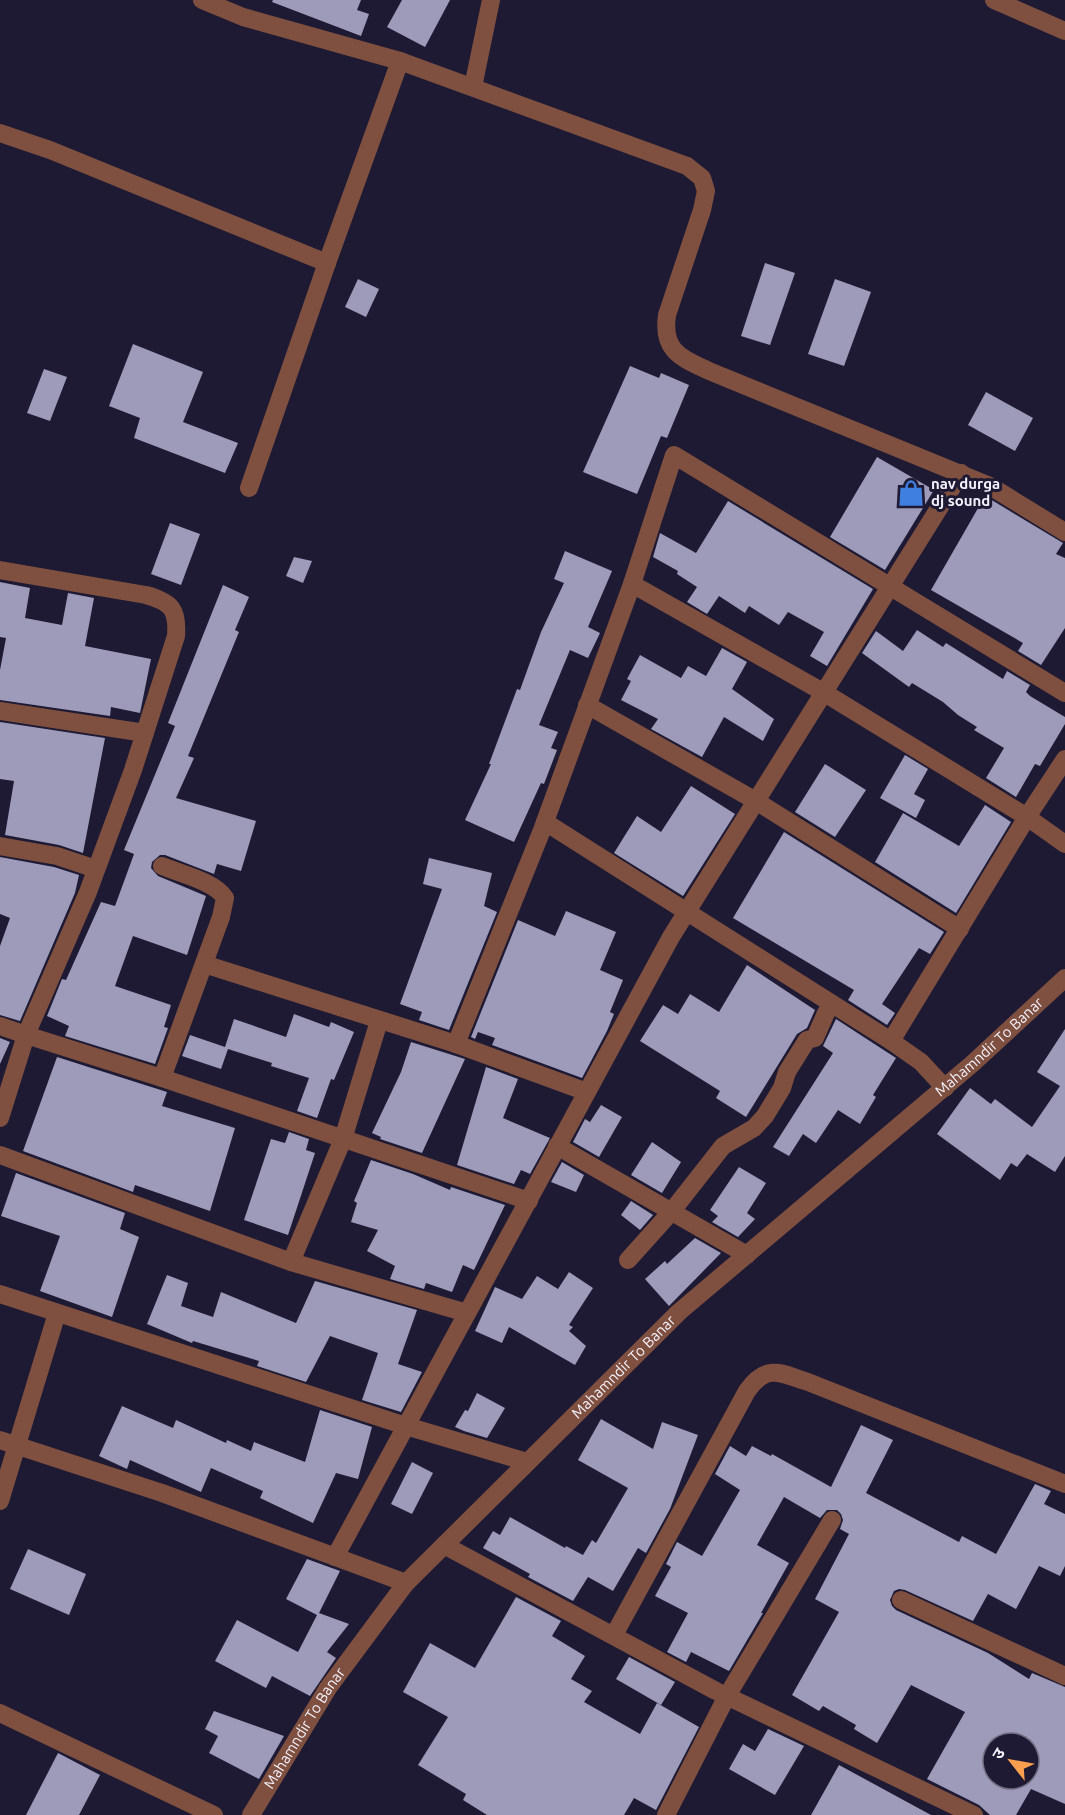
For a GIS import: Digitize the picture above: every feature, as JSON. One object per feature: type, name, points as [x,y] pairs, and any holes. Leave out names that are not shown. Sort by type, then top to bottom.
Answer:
[{"type":"street","points":[[202,0],[243,17],[400,61],[687,166],[697,172],[706,191],[702,210],[667,315],[665,330],[669,346],[683,358],[709,371],[990,486],[1065,532]]},
{"type":"street","points":[[473,87],[491,0]]},
{"type":"street","points":[[994,0],[1065,31]]},
{"type":"street","points":[[249,488],[400,61]]},
{"type":"street","points":[[0,133],[50,150],[327,263]]},
{"type":"street","points":[[456,1044],[545,822],[632,584],[674,455],[1065,693]]},
{"type":"street","points":[[335,1557],[671,937],[961,473]]},
{"type":"street","points":[[0,570],[158,598],[170,605],[177,618],[176,636],[96,869],[26,1035],[0,1118]]},
{"type":"street","points":[[632,584],[823,692],[1027,817],[1065,844]]},
{"type":"street","points":[[587,705],[756,801],[960,929]]},
{"type":"street","points":[[0,711],[144,733]]},
{"type":"street","points":[[891,1041],[1027,817],[1065,759]]},
{"type":"street","points":[[545,822],[891,1041],[921,1062],[945,1088]]},
{"type":"street","points":[[0,846],[57,856],[96,869]]},
{"type":"street","points":[[162,866],[213,886],[222,892],[225,898],[221,916],[162,1078]]},
{"type":"street","points":[[204,964],[456,1044],[587,1092]]},
{"type":"street","name":"Mahamndir To Banar","points":[[251,1815],[328,1688],[406,1583],[679,1312],[945,1088],[1065,978]]},
{"type":"street","points":[[628,1260],[723,1146],[753,1128],[765,1116],[782,1088],[787,1072],[807,1040],[815,1038],[832,1004]]},
{"type":"street","points":[[291,1262],[343,1139],[379,1021]]},
{"type":"street","points":[[0,1026],[529,1201]]},
{"type":"street","points":[[557,1146],[747,1255]]},
{"type":"street","points":[[0,1155],[291,1262],[468,1313]]},
{"type":"street","points":[[0,1294],[406,1426],[527,1462]]},
{"type":"street","points":[[0,1501],[57,1313]]},
{"type":"street","points":[[614,1635],[747,1390],[757,1377],[773,1372],[808,1382],[1065,1484]]},
{"type":"street","points":[[0,1440],[162,1493],[406,1583]]},
{"type":"street","points":[[666,1815],[727,1696],[832,1520]]},
{"type":"street","points":[[444,1545],[727,1696],[974,1815]]},
{"type":"street","points":[[901,1600],[1065,1676]]},
{"type":"street","points":[[0,1713],[214,1815]]},
{"type":"building","points":[[273,0],[361,0],[357,10],[369,14],[361,36],[272,2]]},
{"type":"building","points":[[402,0],[450,0],[425,47],[387,27]]},
{"type":"building","points":[[765,263],[795,273],[770,345],[741,336]]},
{"type":"building","points":[[358,279],[379,289],[366,317],[345,307]]},
{"type":"building","points":[[835,279],[871,292],[844,366],[808,354]]},
{"type":"building","points":[[133,344],[203,372],[183,422],[238,443],[225,473],[134,438],[140,418],[109,406]]},
{"type":"building","points":[[630,366],[659,378],[661,373],[689,385],[667,438],[661,436],[637,494],[583,472]]},
{"type":"building","points":[[44,369],[67,377],[50,421],[27,413]]},
{"type":"building","points":[[986,392],[1033,418],[1015,451],[968,425]]},
{"type":"building","points":[[877,457],[934,490],[885,570],[830,537]]},
{"type":"building","points":[[985,496],[1063,543],[1056,554],[1065,558],[1065,628],[1041,665],[1018,651],[1023,643],[931,590]]},
{"type":"building","points":[[728,501],[873,589],[827,666],[810,656],[824,632],[788,612],[779,625],[749,606],[745,613],[719,596],[707,614],[687,602],[697,587],[677,574],[678,571],[653,557],[660,533],[696,553]]},
{"type":"building","points":[[170,523],[200,534],[181,585],[151,574]]},
{"type":"building","points":[[565,551],[612,571],[588,627],[600,633],[588,658],[570,650],[539,725],[558,732],[551,748],[557,750],[544,784],[541,783],[514,842],[465,820],[491,764],[489,764],[517,689],[520,690],[541,632],[564,583],[554,579]]},
{"type":"building","points":[[294,557],[312,561],[303,583],[286,576]]},
{"type":"building","points":[[0,582],[30,588],[25,618],[62,625],[68,593],[94,598],[85,646],[151,659],[140,713],[111,707],[110,716],[0,700],[0,670],[6,638],[0,637]]},
{"type":"building","points":[[223,585],[249,597],[235,630],[239,632],[188,756],[194,758],[176,798],[256,821],[241,871],[217,864],[214,874],[165,855],[160,855],[152,862],[151,868],[158,876],[206,896],[187,955],[133,936],[115,986],[171,1005],[164,1027],[168,1028],[155,1064],[65,1036],[69,1026],[47,1016],[62,979],[66,980],[101,902],[115,906],[134,854],[124,850],[175,726],[168,723]]},
{"type":"building","points":[[917,630],[943,647],[946,643],[1003,679],[1007,671],[1030,685],[1026,692],[1030,696],[1065,717],[1065,724],[1040,766],[1035,764],[1016,797],[986,778],[1004,748],[974,730],[977,727],[943,702],[912,683],[909,687],[862,653],[876,631],[903,651]]},
{"type":"building","points":[[722,648],[747,662],[732,689],[774,719],[763,741],[724,717],[702,757],[651,729],[658,719],[621,700],[631,681],[627,679],[640,655],[681,678],[688,666],[706,676]]},
{"type":"building","points":[[0,722],[105,738],[83,853],[59,845],[5,835],[14,781],[0,779]]},
{"type":"building","points":[[905,755],[928,769],[914,794],[925,800],[916,818],[880,798]]},
{"type":"building","points":[[825,764],[866,790],[835,837],[795,812]]},
{"type":"building","points":[[691,786],[735,814],[683,896],[614,853],[637,816],[661,832]]},
{"type":"building","points":[[985,805],[1011,822],[956,913],[875,862],[903,813],[959,846]]},
{"type":"building","points":[[784,832],[944,932],[930,954],[919,948],[882,1004],[895,1013],[887,1025],[848,1000],[854,990],[733,918]]},
{"type":"building","points":[[0,857],[54,867],[79,875],[75,893],[20,1021],[0,1015],[0,946],[10,918],[0,914]]},
{"type":"building","points":[[429,858],[492,873],[484,906],[497,912],[449,1030],[419,1020],[422,1012],[400,1004],[442,889],[423,884]]},
{"type":"building","points":[[566,911],[616,932],[600,970],[623,980],[610,1012],[614,1014],[607,1031],[582,1078],[492,1045],[495,1038],[478,1032],[475,1039],[471,1037],[518,920],[555,936]]},
{"type":"building","points":[[747,965],[815,1010],[807,1028],[797,1034],[746,1117],[716,1098],[720,1091],[640,1041],[663,1005],[678,1014],[690,994],[719,1012]]},
{"type":"building","points":[[294,1014],[329,1027],[331,1022],[354,1032],[334,1080],[331,1079],[317,1118],[297,1111],[309,1078],[228,1049],[221,1069],[182,1056],[190,1035],[225,1047],[234,1019],[286,1037]]},
{"type":"building","points":[[836,1019],[896,1058],[873,1095],[876,1097],[860,1124],[838,1110],[816,1143],[803,1134],[789,1156],[773,1147],[833,1053],[823,1046]]},
{"type":"building","points":[[1065,1029],[1065,1156],[1055,1172],[1027,1154],[1017,1167],[1011,1163],[1000,1180],[937,1134],[970,1088],[991,1104],[995,1099],[1032,1127],[1060,1086],[1037,1072]]},
{"type":"building","points":[[0,1038],[10,1042],[0,1064]]},
{"type":"building","points":[[411,1042],[465,1059],[422,1153],[380,1139],[381,1137],[372,1133],[401,1072]]},
{"type":"building","points":[[57,1057],[167,1092],[162,1106],[235,1128],[210,1211],[135,1185],[133,1192],[23,1151]]},
{"type":"building","points":[[486,1067],[518,1079],[503,1118],[550,1138],[530,1174],[521,1170],[514,1184],[457,1165]]},
{"type":"building","points":[[601,1105],[622,1117],[599,1157],[573,1142],[585,1119],[590,1122]]},
{"type":"building","points":[[289,1132],[309,1139],[306,1150],[315,1153],[288,1235],[244,1220],[271,1139],[285,1143]]},
{"type":"building","points":[[652,1142],[681,1162],[662,1193],[631,1175]]},
{"type":"building","points":[[371,1160],[413,1174],[450,1190],[451,1187],[505,1205],[474,1270],[463,1265],[452,1292],[426,1283],[424,1289],[390,1279],[395,1266],[367,1251],[378,1230],[351,1222],[357,1203],[354,1201]]},
{"type":"building","points":[[562,1162],[584,1175],[576,1192],[551,1182]]},
{"type":"building","points":[[739,1167],[766,1183],[747,1213],[755,1219],[738,1237],[712,1222],[718,1216],[710,1210]]},
{"type":"building","points":[[16,1173],[125,1213],[120,1229],[139,1237],[112,1317],[40,1291],[60,1236],[1,1216]]},
{"type":"building","points":[[631,1201],[653,1215],[640,1230],[621,1215]]},
{"type":"building","points":[[695,1238],[721,1253],[669,1306],[645,1279],[665,1261],[667,1264]]},
{"type":"building","points":[[569,1272],[593,1288],[569,1325],[573,1327],[569,1331],[586,1346],[575,1365],[509,1327],[502,1343],[475,1331],[495,1287],[522,1299],[537,1276],[558,1289]]},
{"type":"building","points":[[167,1275],[188,1283],[181,1306],[213,1317],[221,1292],[296,1323],[315,1281],[417,1310],[398,1364],[422,1372],[401,1412],[362,1400],[378,1353],[330,1336],[306,1382],[257,1366],[259,1361],[193,1341],[192,1343],[147,1324]]},
{"type":"building","points":[[477,1393],[505,1408],[487,1438],[455,1427],[465,1410],[468,1411]]},
{"type":"building","points":[[122,1406],[173,1428],[176,1420],[226,1443],[227,1440],[251,1451],[254,1442],[305,1462],[320,1410],[372,1427],[358,1479],[336,1473],[313,1523],[260,1498],[263,1491],[211,1468],[201,1492],[130,1460],[127,1469],[99,1456]]},
{"type":"building","points":[[601,1419],[653,1449],[662,1422],[698,1435],[670,1509],[646,1553],[638,1548],[613,1591],[588,1577],[573,1601],[528,1577],[530,1574],[483,1548],[493,1531],[500,1535],[510,1517],[565,1548],[566,1546],[583,1555],[592,1540],[596,1543],[628,1488],[578,1460]]},
{"type":"building","points":[[861,1425],[893,1440],[866,1493],[959,1542],[962,1536],[996,1554],[1035,1484],[1051,1491],[1044,1504],[1065,1514],[1065,1566],[1060,1576],[1039,1566],[1016,1609],[988,1594],[973,1621],[905,1590],[894,1591],[890,1600],[896,1610],[988,1653],[1029,1679],[1032,1673],[1065,1687],[1065,1804],[1036,1791],[1041,1791],[1041,1731],[981,1731],[981,1791],[1030,1791],[1016,1815],[990,1815],[979,1805],[927,1779],[965,1712],[911,1685],[877,1743],[854,1729],[856,1725],[823,1706],[819,1711],[792,1695],[839,1612],[815,1599],[849,1534],[840,1529],[843,1520],[837,1510],[827,1510],[820,1518],[784,1497],[757,1545],[789,1563],[729,1671],[691,1652],[686,1662],[667,1652],[688,1613],[655,1596],[671,1567],[666,1564],[677,1542],[702,1556],[740,1490],[715,1474],[730,1446],[746,1456],[752,1446],[771,1456],[772,1454],[831,1487]]},
{"type":"building","points":[[412,1462],[433,1473],[412,1514],[391,1504]]},
{"type":"building","points":[[28,1549],[86,1574],[69,1615],[10,1589]]},
{"type":"building","points":[[307,1559],[340,1571],[319,1613],[349,1624],[327,1652],[336,1658],[310,1696],[272,1676],[266,1688],[215,1661],[237,1620],[298,1652],[317,1615],[286,1599]]},
{"type":"building","points":[[516,1597],[561,1621],[552,1636],[585,1656],[571,1679],[592,1691],[584,1702],[640,1734],[657,1703],[699,1727],[656,1810],[634,1798],[624,1815],[487,1815],[463,1800],[466,1794],[418,1765],[448,1717],[403,1692],[430,1643],[475,1668]]},
{"type":"building","points":[[629,1657],[675,1682],[661,1705],[616,1679]]},
{"type":"building","points":[[214,1711],[284,1736],[259,1779],[209,1753],[218,1736],[205,1729]]},
{"type":"building","points":[[768,1729],[804,1746],[775,1795],[729,1769],[743,1744],[755,1751]]},
{"type":"building","points":[[58,1753],[100,1775],[79,1815],[26,1815]]},
{"type":"building","points":[[839,1765],[931,1815],[811,1815]]},
{"type":"place","name":"nav durga dj sound","points":[[911,493]]}]
